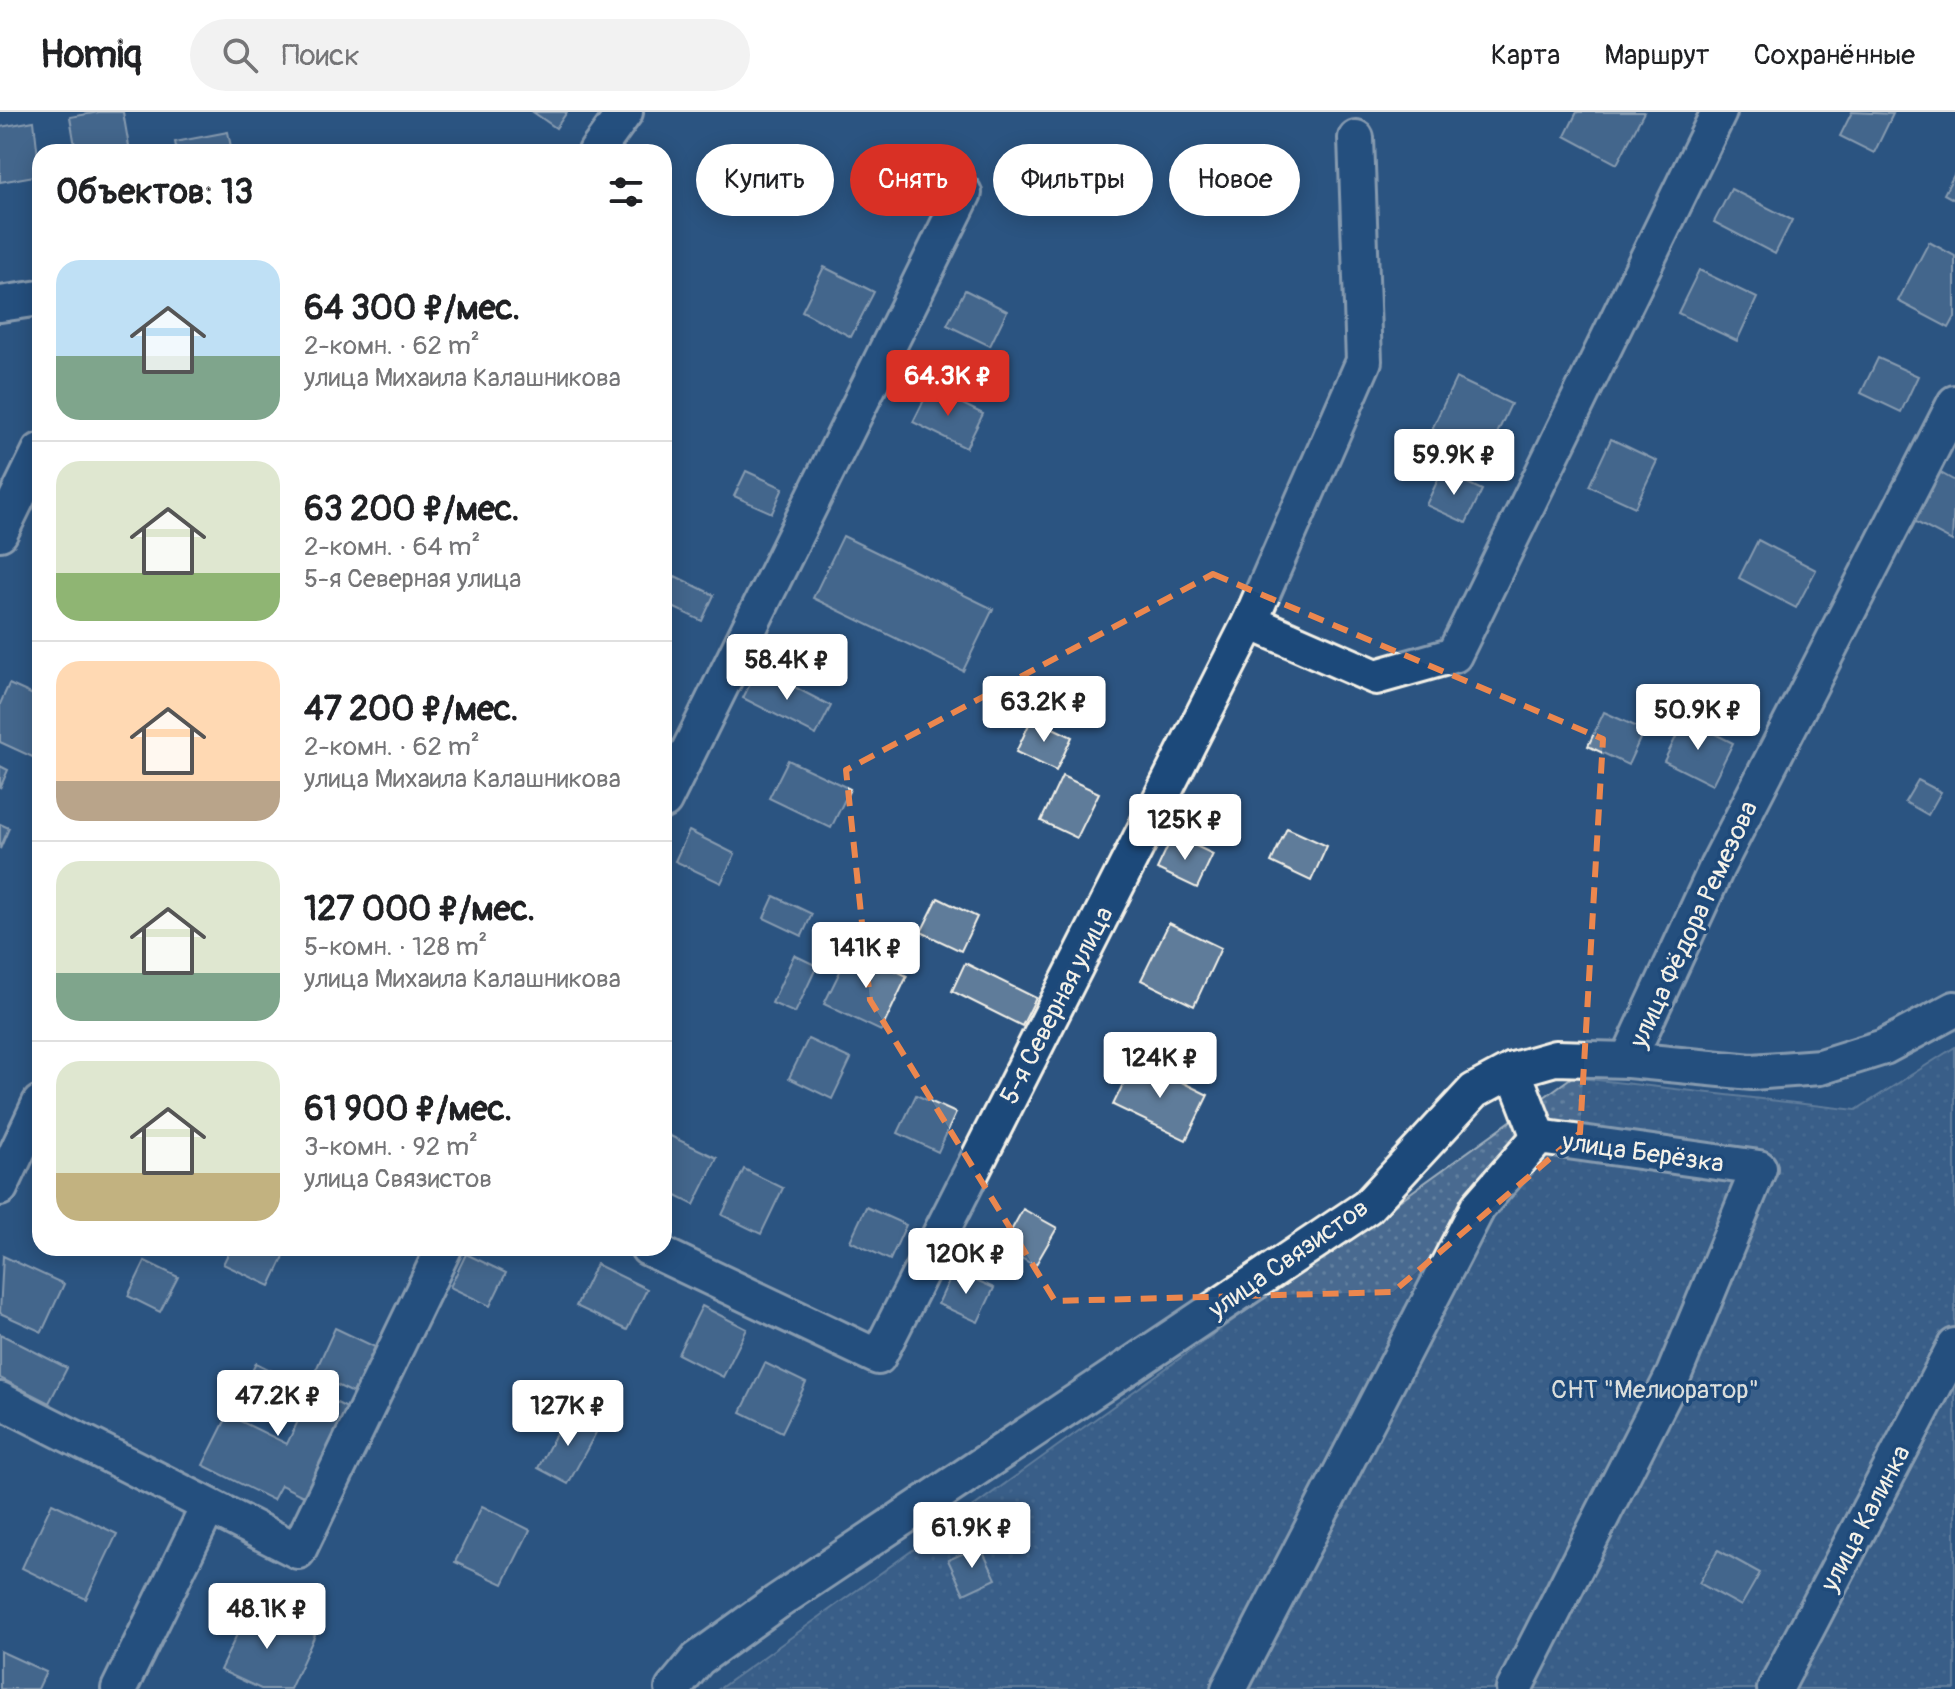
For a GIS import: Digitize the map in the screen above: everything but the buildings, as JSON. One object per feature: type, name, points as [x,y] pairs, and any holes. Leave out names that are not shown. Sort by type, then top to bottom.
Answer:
[{"type":"street","points":[[602,144],[625,112]]},
{"type":"street","points":[[1250,622],[1376,677],[1454,655],[1719,112]]},
{"type":"street","name":"5-я Северная улица","points":[[665,1256],[878,1357],[1250,622],[1364,361],[1356,138]]},
{"type":"street","points":[[672,785],[953,216]]},
{"type":"street","points":[[0,304],[32,299]]},
{"type":"street","name":"улица Фёдора Ремезова","points":[[1628,1060],[1717,867],[1955,403]]},
{"type":"street","points":[[0,533],[32,467]]},
{"type":"street","name":"улица Связистов","points":[[673,1689],[698,1659],[777,1602],[1367,1207],[1474,1091],[1513,1070],[1555,1058],[1628,1060],[1752,1072],[1820,1067],[1884,1047],[1955,1009]]},
{"type":"street","points":[[1513,1070],[1539,1137]]},
{"type":"street","points":[[0,1188],[32,1120]]},
{"type":"street","name":"улица Берёзка","points":[[1229,1689],[1478,1207],[1539,1137],[1759,1168],[1674,1374],[1514,1689]]},
{"type":"street","points":[[0,1400],[298,1551],[440,1256]]},
{"type":"street","name":"улица Калинка","points":[[1775,1689],[1955,1346]]},
{"type":"street","points":[[119,1689],[208,1507]]},
{"type":"highlighted area","points":[[1213,574],[1603,739],[1580,1133],[1393,1292],[1055,1301],[870,1000],[846,770]]},
{"type":"green space","name":"СНТ \"Мелиоратор\"","points":[[1955,1047],[1955,1689],[719,1689],[1572,1077],[1856,1110]]}]
